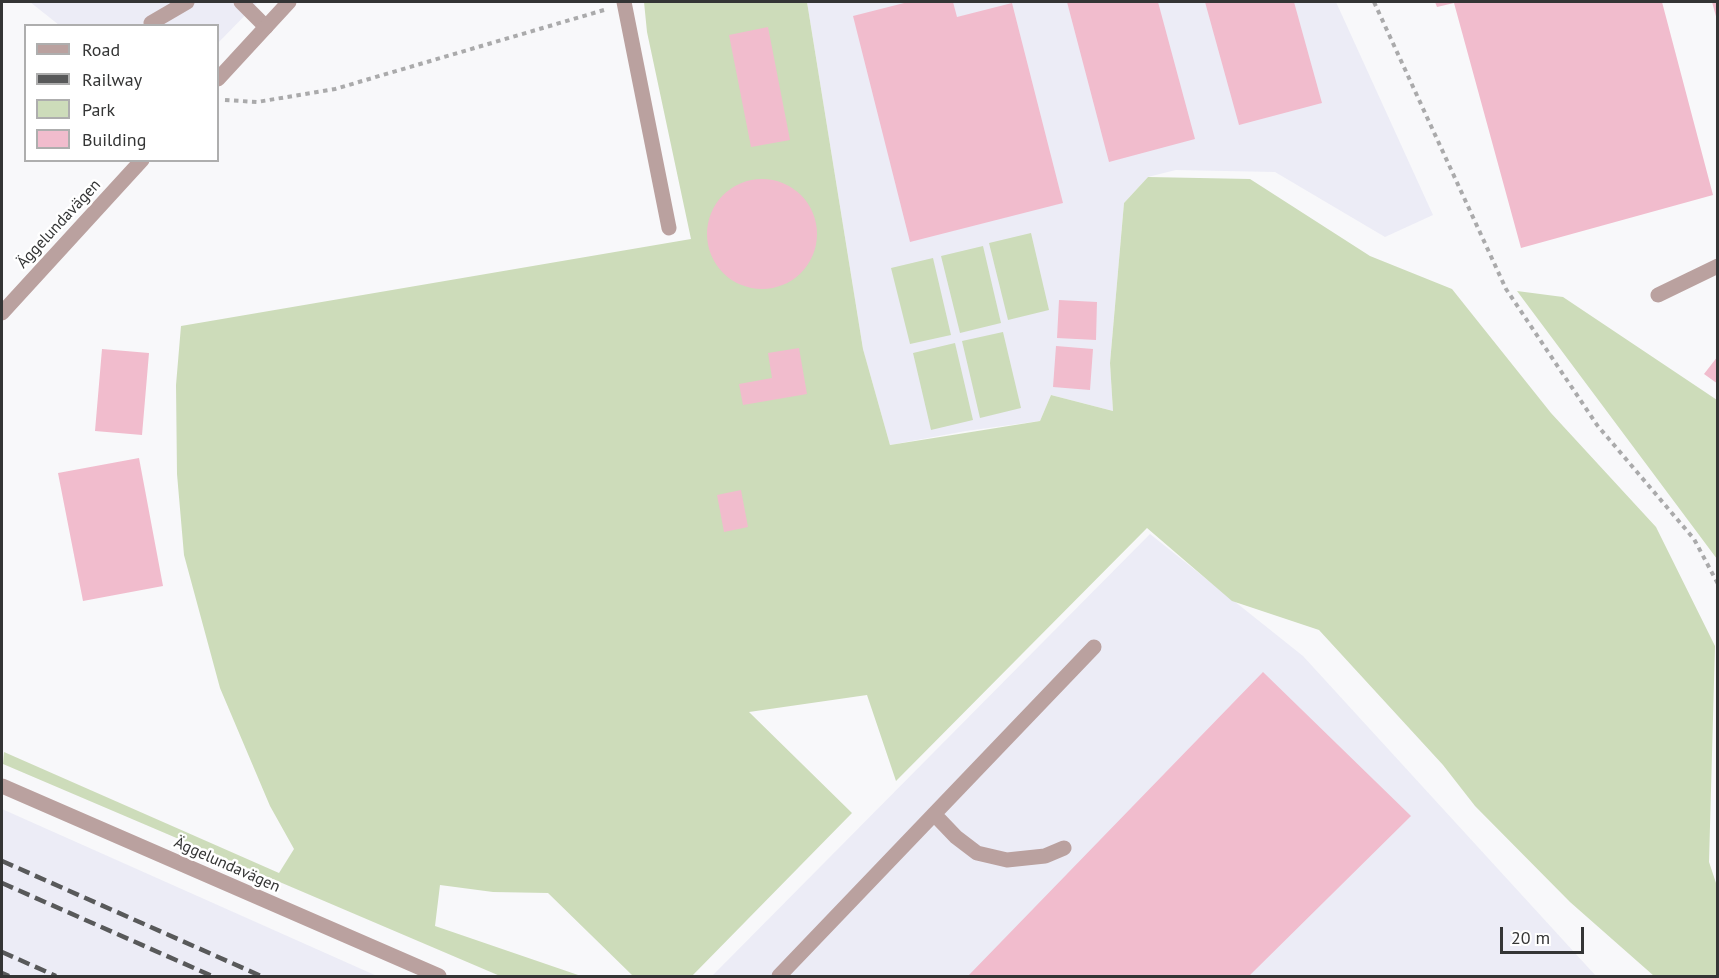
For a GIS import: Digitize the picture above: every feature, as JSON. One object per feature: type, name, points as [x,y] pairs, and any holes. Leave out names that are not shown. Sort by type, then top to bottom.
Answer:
[{"type":"street","points":[[151,23],[187,2]]},
{"type":"street","points":[[241,2],[266,27]]},
{"type":"street","points":[[219,78],[289,2]]},
{"type":"street","points":[[624,3],[669,228]]},
{"type":"street","name":"Äggelundavägen","points":[[2,313],[140,162]]},
{"type":"street","points":[[1658,295],[1718,266]]},
{"type":"street","points":[[779,976],[1094,647]]},
{"type":"street","name":"Äggelundavägen","points":[[2,786],[439,976]]},
{"type":"street","points":[[934,814],[956,837],[978,853],[1007,860],[1045,856],[1064,848]]},
{"type":"path","points":[[1374,2],[1506,289],[1597,425],[1694,539],[1718,584]]},
{"type":"path","points":[[219,100],[256,102],[334,89],[624,3]]},
{"type":"shaded area","points":[[30,2],[258,2],[219,42],[219,24],[58,24]]},
{"type":"shaded area","points":[[807,2],[1336,2],[1433,215],[1385,237],[1275,172],[1176,170],[1148,177],[1124,203],[1110,363],[1113,411],[1051,395],[1040,421],[966,431],[890,445],[863,349]]},
{"type":"shaded area","points":[[1150,534],[1303,656],[1596,976],[712,976]]},
{"type":"shaded area","points":[[2,809],[377,976],[2,976]]},
{"type":"green space","points":[[644,2],[807,2],[863,349],[890,445],[1040,421],[1051,395],[1113,411],[1110,363],[1124,203],[1148,177],[1250,179],[1370,256],[1452,289],[1551,413],[1656,527],[1715,646],[1709,862],[1717,886],[1717,976],[1654,976],[1570,902],[1475,806],[1443,765],[1319,630],[1232,601],[1147,528],[896,781],[867,695],[749,712],[852,813],[692,976],[633,976],[548,893],[493,892],[440,885],[435,926],[581,976],[500,976],[3,764],[4,752],[279,873],[294,849],[270,806],[220,688],[184,555],[177,474],[176,385],[181,326],[691,239],[647,32]]},
{"type":"green space","points":[[1031,233],[1049,310],[1008,320],[989,243]]},
{"type":"green space","points":[[983,246],[1001,323],[960,333],[941,256]]},
{"type":"green space","points":[[933,258],[951,335],[910,344],[891,268]]},
{"type":"green space","points":[[1517,291],[1563,297],[1717,400],[1717,559]]},
{"type":"green space","points":[[1003,332],[1021,408],[980,418],[962,341]]},
{"type":"green space","points":[[955,343],[973,420],[931,430],[913,353]]},
{"type":"building","points":[[908,2],[953,2],[957,17],[1012,3],[1063,203],[910,242],[853,16]]},
{"type":"building","points":[[1067,2],[1158,2],[1195,139],[1109,162]]},
{"type":"building","points":[[1205,2],[1294,2],[1322,103],[1239,125]]},
{"type":"building","points":[[1435,2],[1662,2],[1713,195],[1521,248],[1454,3],[1437,7]]},
{"type":"building","points":[[1712,2],[1718,2],[1718,20],[1717,20]]},
{"type":"building","points":[[768,27],[790,140],[751,147],[729,35]]},
{"type":"building","points":[[762,179],[783,183],[801,195],[813,213],[817,234],[813,255],[801,273],[783,285],[762,289],[741,285],[723,273],[711,255],[707,234],[711,213],[723,195],[741,183]]},
{"type":"building","points":[[1059,300],[1097,302],[1096,340],[1057,338]]},
{"type":"building","points":[[1056,346],[1093,349],[1090,390],[1053,387]]},
{"type":"building","points":[[799,348],[807,394],[743,405],[739,384],[772,378],[768,353]]},
{"type":"building","points":[[102,349],[149,353],[142,435],[95,431]]},
{"type":"building","points":[[1718,356],[1718,384],[1704,374]]},
{"type":"building","points":[[139,458],[163,586],[83,601],[58,473]]},
{"type":"building","points":[[741,490],[748,527],[724,532],[717,495]]},
{"type":"building","points":[[1263,672],[1411,816],[1249,976],[968,976]]},
{"type":"railway","points":[[2,861],[261,976]]},
{"type":"railway","points":[[2,883],[212,976]]},
{"type":"railway","points":[[2,952],[56,976]]},
{"type":"railway","points":[[2,973],[9,976]]}]
